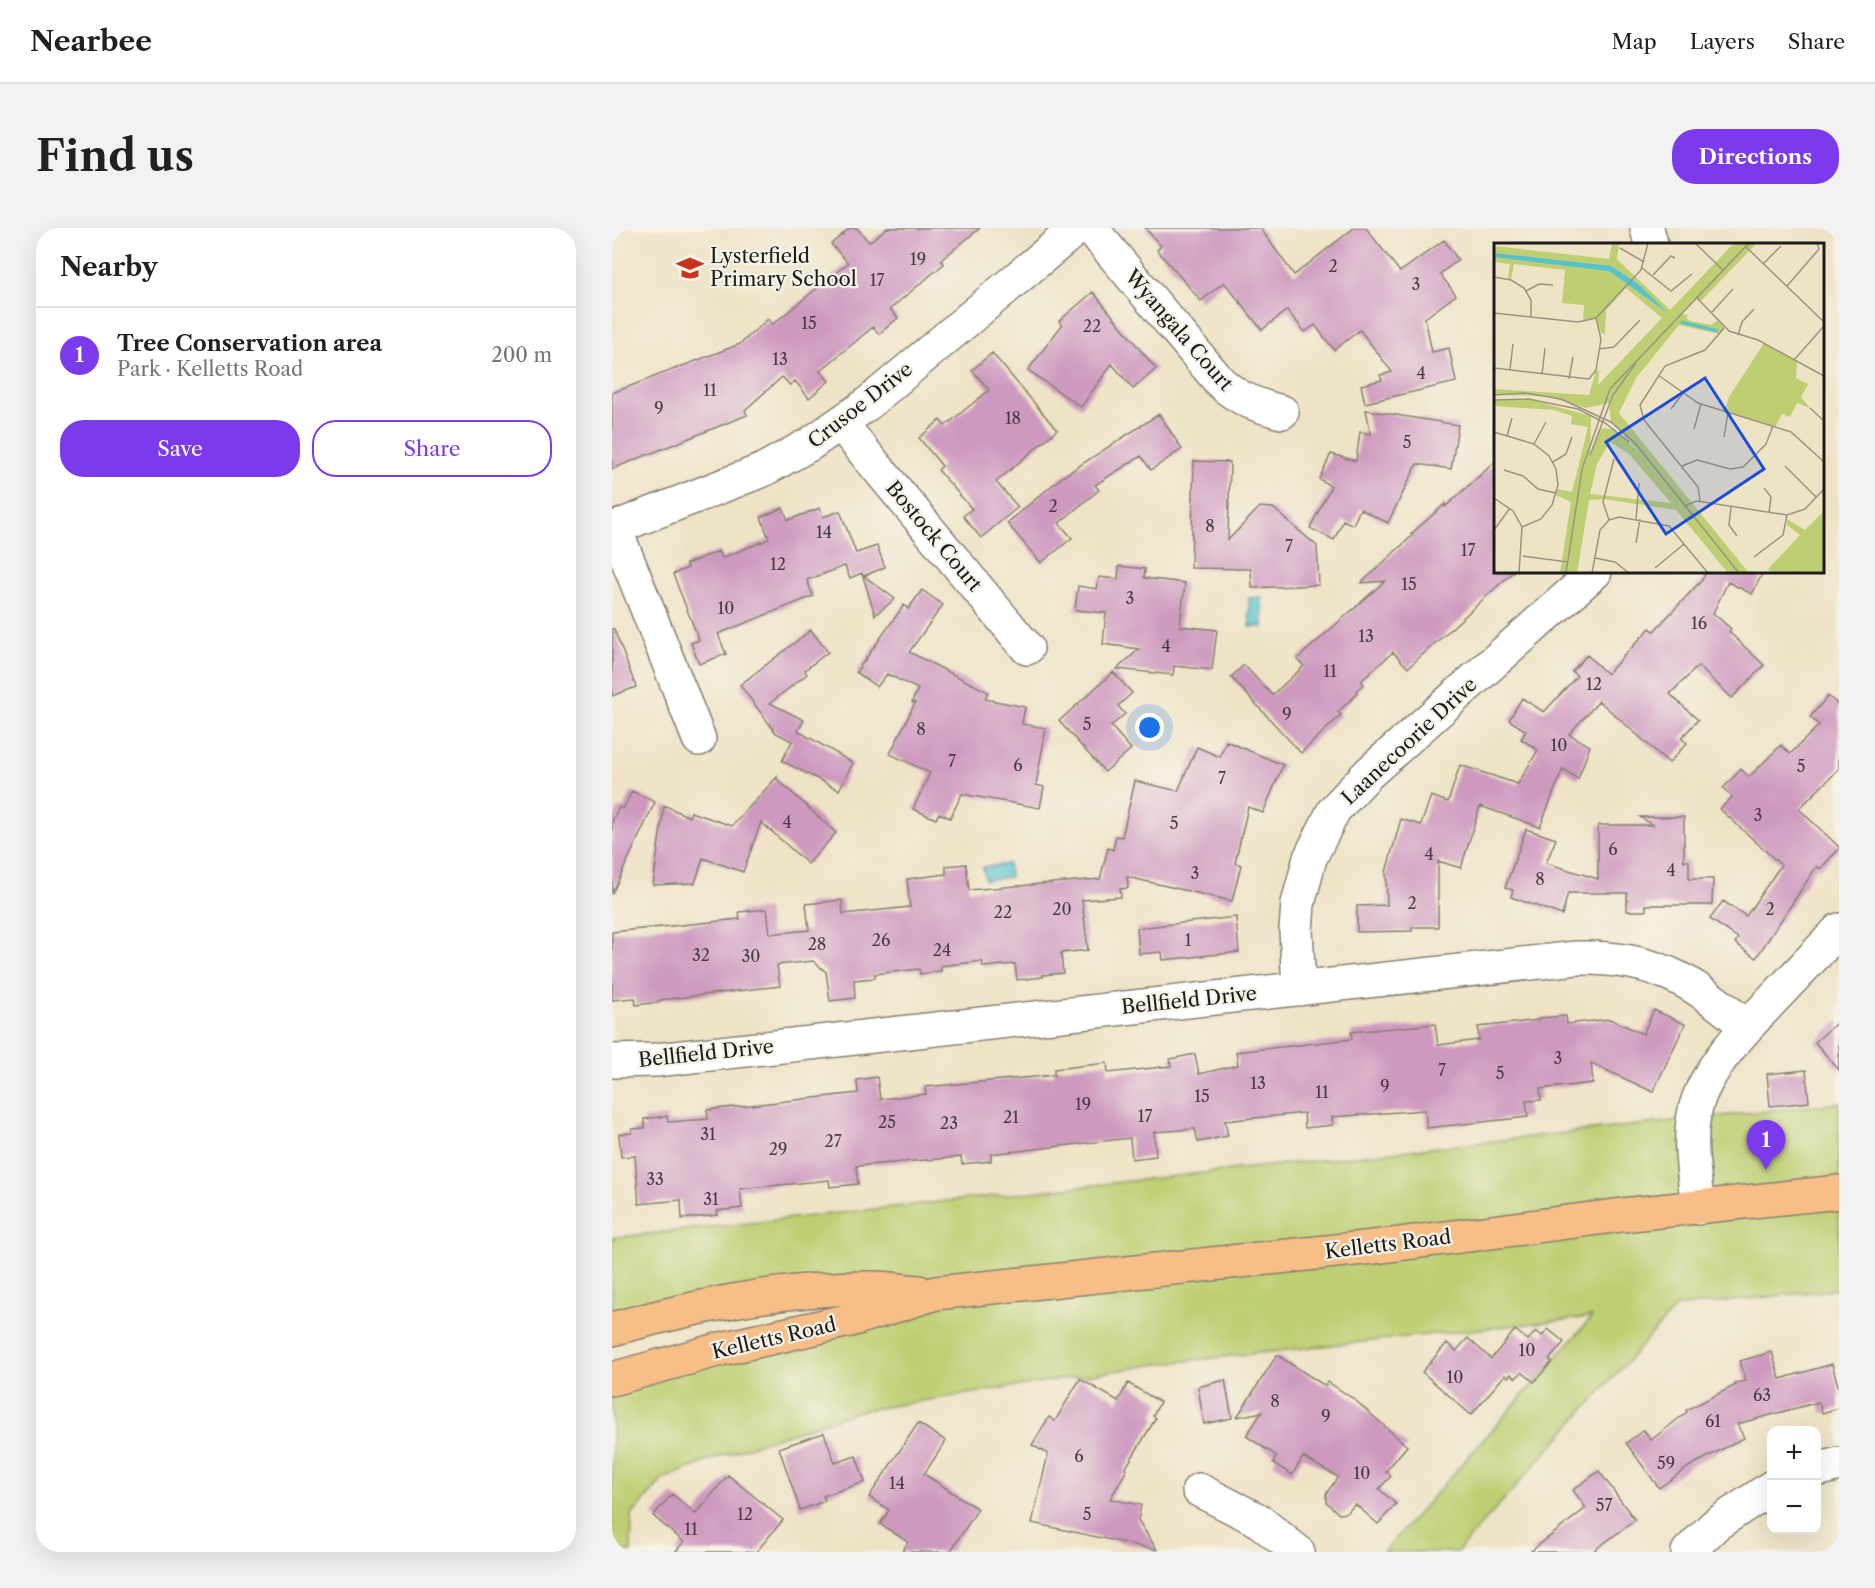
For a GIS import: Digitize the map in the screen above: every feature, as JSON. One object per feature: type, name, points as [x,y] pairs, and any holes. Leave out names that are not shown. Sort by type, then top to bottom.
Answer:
[{"type":"main road","name":"Kelletts Road","points":[[612,1329],[723,1303],[798,1291],[874,1288],[936,1293],[1383,1246],[1622,1215],[1839,1192]]},
{"type":"main road","name":"Kelletts Road","points":[[612,1379],[722,1349],[850,1320],[936,1293]]},
{"type":"street","name":"Crusoe Drive","points":[[613,529],[763,470],[791,456],[841,424],[1077,228]]},
{"type":"street","name":"Wyangala Court","points":[[1091,228],[1226,387],[1247,401],[1282,412]]},
{"type":"street","points":[[1647,228],[1651,243]]},
{"type":"street","name":"Bostock Court","points":[[841,424],[1027,648]]},
{"type":"street","points":[[613,529],[699,739]]},
{"type":"street","name":"Laanecoorie Drive","points":[[1299,989],[1296,930],[1298,904],[1310,858],[1334,810],[1369,773],[1594,573]]},
{"type":"street","points":[[1698,1208],[1691,1147],[1695,1111],[1706,1082],[1747,1027],[1839,930]]},
{"type":"street","name":"Bellfield Drive","points":[[612,1061],[646,1060],[1557,959],[1596,957],[1617,959],[1659,969],[1699,989],[1747,1027]]},
{"type":"street","points":[[1821,1469],[1839,1464]]},
{"type":"street","points":[[1199,1490],[1258,1520],[1298,1552]]},
{"type":"street","points":[[1688,1552],[1716,1525],[1767,1490]]},
{"type":"green space","points":[[1839,1103],[1839,1289],[1676,1307],[1457,1552],[1384,1552],[1592,1317],[1158,1364],[859,1411],[715,1458],[663,1479],[632,1515],[631,1552],[612,1552],[612,1381],[850,1320],[874,1288],[612,1329],[612,1238]]},
{"type":"water","points":[[1262,597],[1263,627],[1250,627],[1249,598]]},
{"type":"water","points":[[1008,864],[1010,877],[985,880],[983,867]]},
{"type":"building","points":[[850,228],[857,228],[869,242],[887,228],[980,228],[941,260],[944,264],[890,309],[898,318],[879,334],[873,327],[820,371],[829,381],[809,398],[795,381],[790,385],[782,377],[745,410],[747,415],[612,469],[612,393],[740,344],[768,319],[773,324],[848,263],[831,244]]},
{"type":"building","points":[[1145,228],[1260,228],[1294,275],[1354,228],[1366,228],[1400,272],[1444,240],[1458,260],[1440,274],[1456,295],[1425,318],[1432,352],[1449,348],[1456,382],[1365,403],[1361,385],[1382,380],[1380,375],[1392,372],[1360,330],[1334,350],[1315,325],[1305,332],[1287,310],[1262,330],[1224,282],[1201,301],[1157,250],[1161,246]]},
{"type":"building","points":[[1093,292],[1156,369],[1133,389],[1112,364],[1081,407],[1028,370],[1062,325],[1059,321]]},
{"type":"building","points":[[992,353],[1057,430],[996,482],[1018,507],[981,538],[963,516],[972,509],[938,470],[942,466],[919,438],[940,420],[945,426],[989,390],[972,370]]},
{"type":"building","points":[[1366,410],[1458,425],[1451,469],[1417,464],[1388,523],[1360,509],[1353,525],[1343,520],[1334,540],[1310,528],[1331,486],[1319,479],[1331,454],[1356,461],[1360,432],[1371,434]]},
{"type":"building","points":[[1159,414],[1182,449],[1151,470],[1141,456],[1095,485],[1099,490],[1059,523],[1072,538],[1041,563],[1007,523],[1062,477]]},
{"type":"building","points":[[1194,461],[1230,462],[1228,540],[1260,507],[1273,508],[1317,546],[1319,585],[1252,588],[1251,569],[1191,568]]},
{"type":"building","points":[[1494,463],[1494,573],[1512,573],[1408,668],[1393,652],[1361,681],[1364,684],[1356,691],[1358,693],[1338,712],[1341,715],[1301,753],[1231,677],[1244,665],[1272,695],[1304,666],[1297,659],[1385,581],[1361,583],[1445,504],[1445,507]]},
{"type":"building","points":[[783,508],[788,520],[820,508],[823,517],[840,511],[856,553],[877,546],[885,567],[864,576],[895,599],[875,615],[862,573],[850,578],[845,566],[807,580],[813,596],[718,634],[726,654],[699,664],[691,643],[699,640],[673,574],[688,568],[686,564],[719,551],[722,558],[769,539],[761,517]]},
{"type":"building","points":[[1119,566],[1145,569],[1144,578],[1185,583],[1180,626],[1217,630],[1212,670],[1174,666],[1173,675],[1117,669],[1139,649],[1103,644],[1106,613],[1075,610],[1078,586],[1097,589],[1099,577],[1118,579]]},
{"type":"building","points":[[1706,573],[1762,573],[1752,594],[1728,582],[1713,613],[1731,629],[1729,632],[1764,665],[1732,698],[1698,666],[1670,694],[1698,720],[1681,738],[1687,743],[1669,763],[1599,701],[1569,734],[1590,746],[1578,779],[1563,769],[1540,827],[1480,806],[1461,868],[1438,861],[1438,927],[1412,927],[1412,931],[1357,932],[1357,906],[1387,905],[1386,872],[1401,819],[1421,825],[1431,796],[1448,802],[1460,765],[1518,784],[1538,750],[1521,739],[1526,731],[1509,720],[1522,698],[1544,712],[1577,676],[1572,671],[1587,655],[1607,674],[1650,628],[1654,631],[1702,580]]},
{"type":"building","points":[[922,590],[943,605],[909,652],[988,692],[985,699],[1025,707],[1022,724],[1046,728],[1036,785],[1044,787],[1040,808],[962,794],[950,818],[939,813],[936,819],[913,809],[930,773],[890,754],[915,703],[912,702],[918,689],[887,674],[877,687],[856,672],[904,605],[908,609]]},
{"type":"building","points":[[612,629],[614,629],[636,687],[612,696]]},
{"type":"building","points":[[811,630],[828,652],[805,670],[807,674],[770,703],[804,720],[798,731],[853,763],[839,790],[782,761],[792,741],[776,733],[740,685]]},
{"type":"building","points":[[1113,672],[1132,693],[1118,706],[1125,714],[1111,726],[1131,749],[1105,772],[1059,721]]},
{"type":"building","points":[[1828,696],[1839,705],[1839,769],[1799,809],[1839,849],[1820,869],[1817,866],[1756,958],[1735,943],[1738,938],[1710,919],[1723,901],[1746,916],[1781,865],[1720,809],[1732,797],[1723,788],[1741,769],[1749,777],[1781,745],[1790,754],[1819,725],[1810,717]]},
{"type":"building","points":[[1226,741],[1283,765],[1263,813],[1248,807],[1235,863],[1241,865],[1232,901],[1127,877],[1128,888],[1120,889],[1121,897],[1082,900],[1088,950],[1061,953],[1063,973],[1017,980],[1015,964],[983,967],[982,961],[941,966],[941,971],[920,974],[919,969],[875,974],[875,978],[854,980],[855,998],[830,1001],[826,972],[813,961],[777,965],[780,986],[660,1000],[660,1002],[636,1005],[635,998],[612,1000],[612,932],[740,919],[739,912],[767,909],[770,934],[809,930],[806,904],[842,900],[843,914],[910,907],[907,879],[946,874],[946,866],[966,864],[969,890],[1100,879],[1108,848],[1113,850],[1116,836],[1122,837],[1135,781],[1178,791],[1197,747],[1220,757]]},
{"type":"building","points":[[777,777],[836,833],[808,864],[761,822],[743,872],[703,858],[695,883],[653,885],[664,805],[689,817],[691,812],[732,826]]},
{"type":"building","points":[[632,791],[655,802],[612,894],[612,822],[619,807],[623,809]]},
{"type":"building","points":[[1640,817],[1684,817],[1684,861],[1689,861],[1689,879],[1713,879],[1712,905],[1646,905],[1646,911],[1627,911],[1627,893],[1568,893],[1562,915],[1511,897],[1513,890],[1505,888],[1526,829],[1556,839],[1546,863],[1598,879],[1598,825],[1653,825]]},
{"type":"building","points":[[1236,917],[1239,952],[1163,960],[1162,952],[1139,954],[1137,928]]},
{"type":"building","points":[[1654,1010],[1685,1024],[1653,1092],[1591,1063],[1593,1083],[1540,1089],[1541,1100],[1526,1101],[1528,1117],[1427,1128],[1425,1110],[1332,1117],[1333,1125],[1305,1128],[1304,1113],[1225,1121],[1228,1136],[1198,1142],[1195,1129],[1154,1132],[1156,1156],[1132,1159],[1130,1138],[991,1154],[991,1161],[962,1164],[961,1157],[856,1166],[858,1184],[830,1187],[829,1180],[740,1189],[742,1208],[717,1211],[718,1215],[682,1219],[681,1200],[639,1204],[635,1156],[621,1157],[619,1134],[632,1133],[632,1129],[645,1128],[644,1119],[667,1116],[668,1122],[708,1119],[707,1110],[858,1093],[857,1080],[877,1077],[880,1099],[926,1094],[925,1087],[1054,1075],[1054,1069],[1107,1063],[1108,1073],[1171,1066],[1170,1059],[1195,1054],[1199,1074],[1238,1065],[1236,1052],[1352,1039],[1351,1032],[1435,1024],[1438,1045],[1479,1040],[1478,1027],[1566,1016],[1567,1024],[1610,1019],[1643,1034]]},
{"type":"building","points":[[1839,1021],[1839,1070],[1815,1042]]},
{"type":"building","points":[[1806,1070],[1809,1102],[1770,1106],[1767,1074]]},
{"type":"building","points":[[1548,1329],[1564,1342],[1549,1360],[1552,1362],[1534,1382],[1522,1372],[1516,1378],[1511,1374],[1508,1377],[1505,1375],[1471,1415],[1422,1372],[1447,1343],[1456,1351],[1468,1338],[1491,1359],[1515,1330],[1528,1340],[1536,1331],[1542,1336]]},
{"type":"building","points":[[1772,1352],[1780,1379],[1832,1364],[1839,1389],[1839,1408],[1822,1413],[1819,1402],[1737,1424],[1744,1438],[1690,1466],[1659,1488],[1626,1443],[1644,1430],[1651,1440],[1687,1412],[1686,1410],[1736,1385],[1735,1383],[1746,1381],[1740,1361]]},
{"type":"building","points":[[1277,1355],[1325,1386],[1328,1382],[1355,1400],[1407,1446],[1386,1471],[1391,1476],[1379,1489],[1396,1504],[1378,1524],[1355,1504],[1347,1513],[1339,1514],[1326,1502],[1326,1494],[1338,1477],[1303,1457],[1292,1475],[1273,1463],[1277,1456],[1246,1436],[1262,1412],[1237,1417]]},
{"type":"building","points":[[1080,1379],[1118,1401],[1128,1383],[1160,1402],[1153,1416],[1156,1418],[1110,1499],[1141,1505],[1138,1520],[1157,1550],[1032,1523],[1048,1454],[1032,1445],[1049,1417],[1055,1421]]},
{"type":"building","points":[[1225,1380],[1232,1418],[1204,1424],[1198,1387]]},
{"type":"building","points":[[918,1423],[946,1441],[924,1474],[978,1509],[950,1552],[902,1552],[908,1542],[880,1524],[889,1510],[869,1497]]},
{"type":"building","points":[[824,1433],[835,1463],[856,1456],[865,1482],[823,1496],[825,1501],[800,1510],[779,1448]]},
{"type":"building","points":[[1599,1471],[1635,1520],[1592,1552],[1530,1552],[1586,1508],[1573,1490]]},
{"type":"building","points":[[728,1475],[783,1520],[756,1552],[675,1552],[684,1542],[653,1516],[672,1494],[696,1514]]},
{"type":"place","name":"Lysterfield Primary School","points":[[690,268]]},
{"type":"place","name":"Tree Conservation area","points":[[1766,1170]]}]
